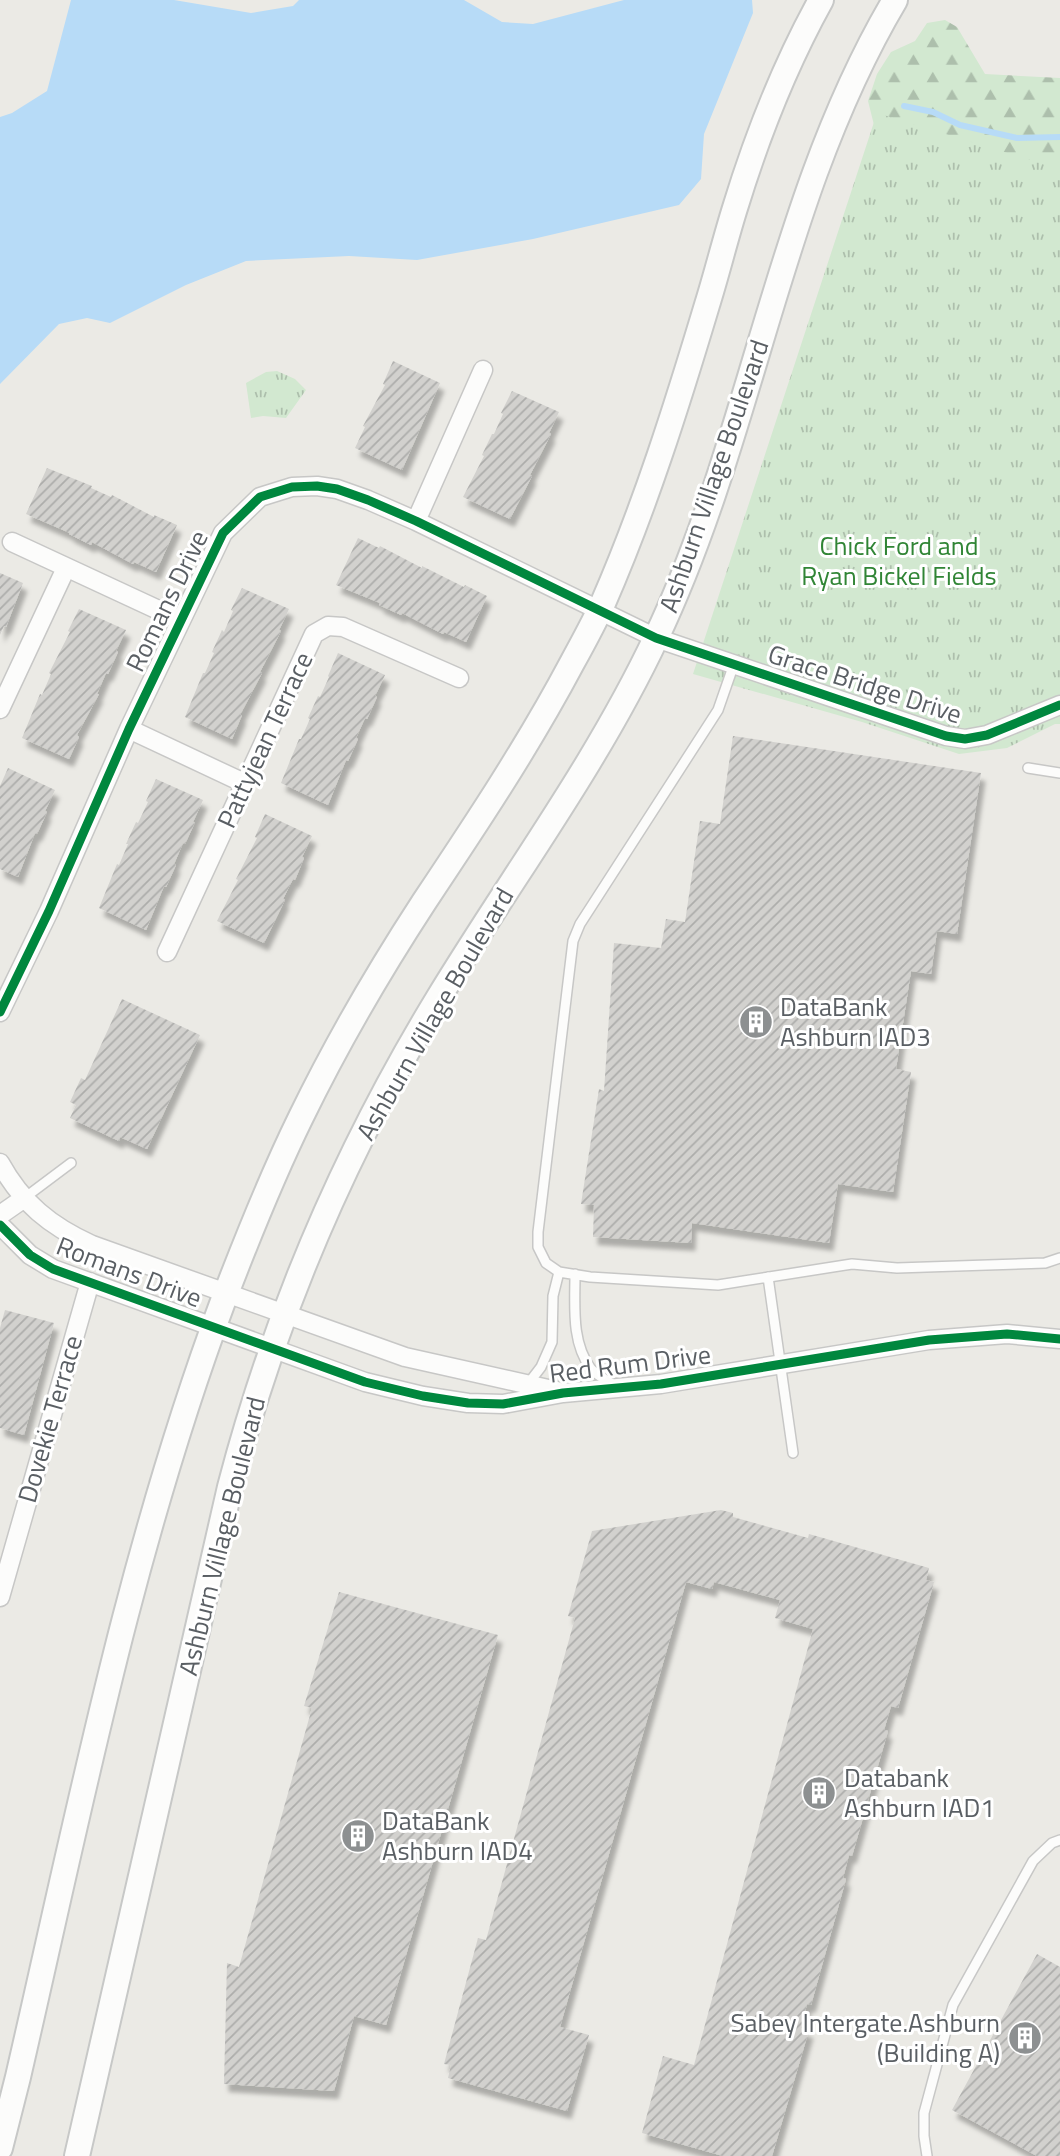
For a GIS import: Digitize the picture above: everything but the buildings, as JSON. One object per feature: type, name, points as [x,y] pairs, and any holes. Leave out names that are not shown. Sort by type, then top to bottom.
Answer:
[{"type":"main road","points":[[0,2148],[124,1616],[179,1427],[226,1294],[265,1195],[301,1116],[353,1019],[529,740],[600,611],[647,490],[706,309],[736,204],[768,113],[821,0]]},
{"type":"main road","name":"Ashburn Village Boulevard","points":[[77,2156],[230,1487],[244,1431],[272,1348],[333,1198],[362,1135],[401,1062],[446,986],[604,738],[656,638],[692,557],[732,438],[808,190],[860,66],[895,0]]},
{"type":"street","points":[[416,521],[483,370]]},
{"type":"street","name":"Romans Drive","points":[[0,1012],[7,979],[223,533],[242,512],[261,497],[292,487],[317,486],[337,489],[368,500],[656,638]]},
{"type":"street","points":[[12,542],[180,620]]},
{"type":"street","points":[[0,709],[66,568]]},
{"type":"street","name":"Pattyjean Terrace","points":[[167,952],[314,634],[328,626],[343,627],[460,678]]},
{"type":"street","name":"Grace Bridge Drive","points":[[656,638],[946,736],[965,739],[987,736],[1060,705]]},
{"type":"street","points":[[129,730],[244,783]]},
{"type":"street","name":"Romans Drive","points":[[0,1163],[23,1199],[64,1232],[92,1245],[226,1294]]},
{"type":"street","points":[[0,1215],[23,1199]]},
{"type":"street","name":"Romans Drive","points":[[0,1225],[30,1255],[53,1269],[214,1326]]},
{"type":"street","name":"Dovekie Terrace","points":[[0,1597],[7,1544],[90,1282]]},
{"type":"street","name":"Red Rum Drive","points":[[226,1294],[405,1357],[563,1392]]},
{"type":"street","name":"Red Rum Drive","points":[[214,1326],[365,1382],[468,1404],[503,1404],[563,1392],[662,1384],[929,1340],[1007,1334],[1060,1339]]},
{"type":"lane","points":[[734,664],[718,710],[580,924],[573,941],[538,1239],[538,1247],[546,1262],[559,1272],[575,1275],[718,1285],[852,1264],[897,1268],[1045,1263],[1060,1258]]},
{"type":"lane","points":[[1028,768],[1060,773]]},
{"type":"lane","points":[[23,1199],[71,1163]]},
{"type":"lane","points":[[528,1384],[541,1367],[552,1342],[553,1296],[559,1272]]},
{"type":"lane","points":[[575,1275],[578,1341],[592,1370],[618,1388]]},
{"type":"lane","points":[[768,1277],[793,1453]]},
{"type":"lane","points":[[928,2156],[924,2136],[925,2113],[953,2005],[1033,1861],[1052,1843],[1060,1840]]},
{"type":"green space","points":[[945,20],[957,27],[985,74],[1060,78],[1060,204],[876,133],[868,101],[877,74],[891,52],[915,41],[927,23]]},
{"type":"green space","name":"Chick Ford and Ryan Bickel Fields","points":[[877,113],[1060,169],[1060,724],[1007,748],[959,754],[862,722],[693,674]]},
{"type":"green space","points":[[277,371],[295,379],[306,390],[286,418],[251,418],[246,383],[266,372]]},
{"type":"water","points":[[71,0],[174,0],[251,13],[293,6],[299,0],[464,0],[502,22],[533,24],[624,0],[752,0],[753,13],[704,134],[701,179],[679,205],[533,239],[417,260],[349,256],[246,261],[186,285],[110,323],[87,318],[59,324],[0,384],[0,117],[12,113],[47,91]]},
{"type":"waterway","points":[[904,106],[933,112],[960,125],[1017,138],[1060,137]]},
{"type":"cycle path","points":[[0,1012],[49,911],[129,729],[223,533],[260,497],[292,487],[317,486],[337,489],[368,500],[656,638],[946,736],[965,739],[987,735],[1060,705]]},
{"type":"cycle path","points":[[0,1225],[30,1255],[53,1269],[365,1382],[423,1396],[468,1403],[503,1404],[563,1393],[661,1384],[929,1340],[1007,1334],[1060,1339]]},
{"type":"place","name":"DataBank Ashburn IAD3","points":[[756,1022]]},
{"type":"place","name":"Databank Ashburn IAD1","points":[[819,1793]]},
{"type":"place","name":"DataBank Ashburn IAD4","points":[[358,1836]]},
{"type":"place","name":"Sabey Intergate.Ashburn (Building A)","points":[[1025,2038]]}]
